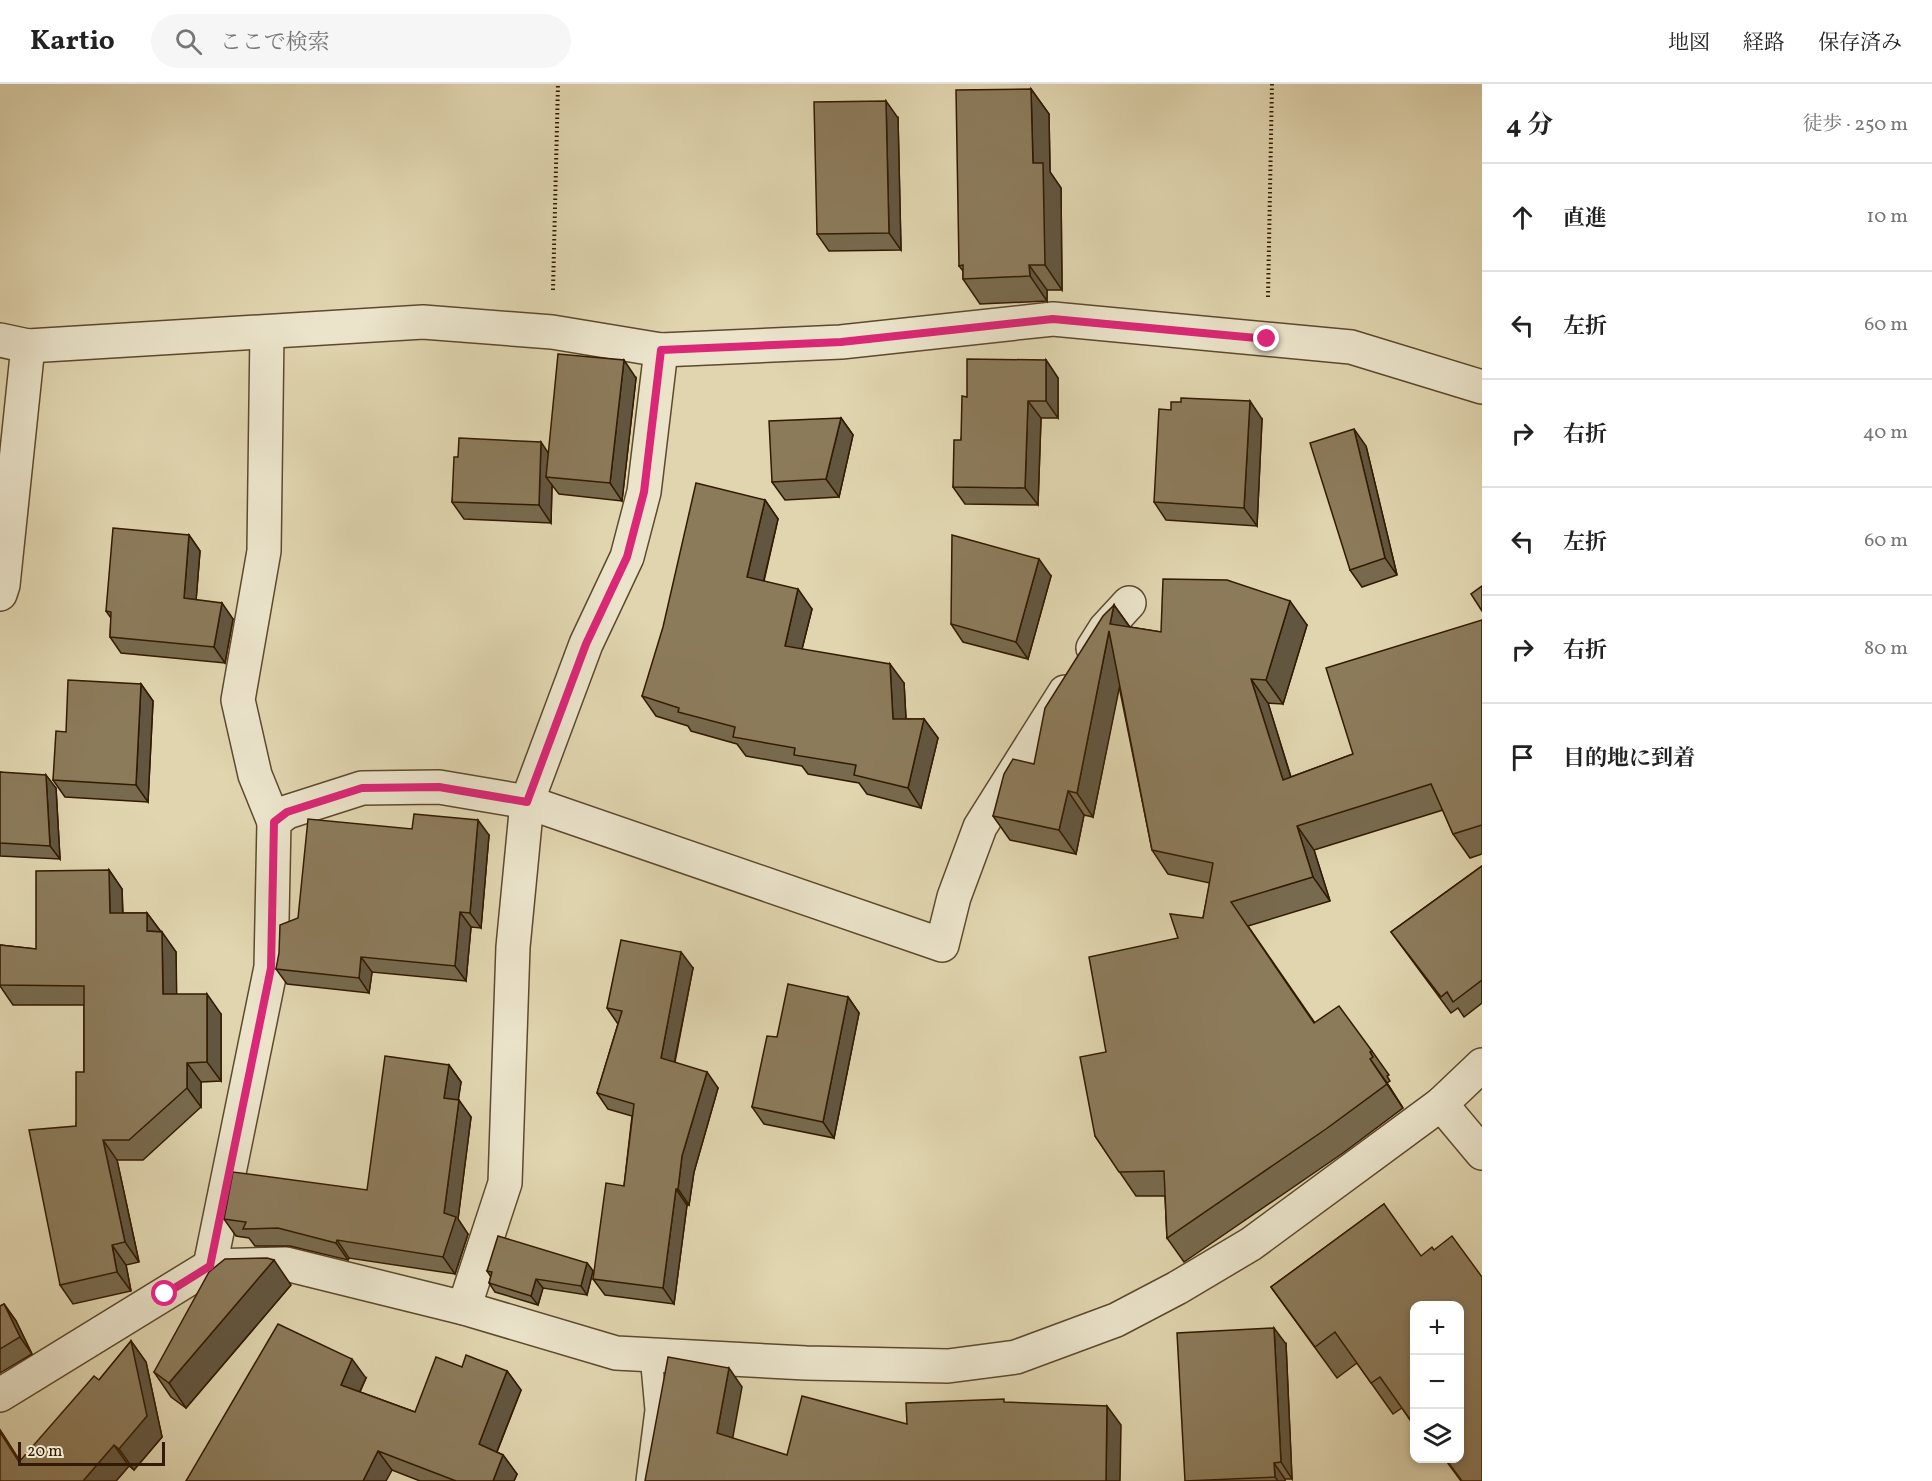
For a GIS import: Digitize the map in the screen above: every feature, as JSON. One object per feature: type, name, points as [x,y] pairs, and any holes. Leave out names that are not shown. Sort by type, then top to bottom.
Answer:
[{"type":"street","points":[[0,594],[3,585],[14,343],[267,332],[423,322],[552,332],[661,350],[841,342],[1053,319],[1351,347],[1482,387]]},
{"type":"street","points":[[210,1266],[271,968],[274,822],[255,775],[238,700],[264,551],[267,332]]},
{"type":"street","points":[[464,1308],[505,1183],[513,947],[527,802],[586,644],[627,557],[644,492],[661,350]]},
{"type":"street","points":[[274,822],[287,812],[362,788],[439,787],[527,802],[942,945],[954,897],[980,827],[1105,629],[1129,603]]},
{"type":"street","points":[[0,1395],[210,1266],[286,1264],[464,1308],[616,1353],[806,1363],[948,1365],[1016,1357],[1116,1320],[1177,1288],[1251,1244],[1442,1104],[1482,1065]]},
{"type":"street","points":[[1442,1104],[1482,1153]]},
{"type":"lane","points":[[647,1481],[656,1410],[651,1355]]},
{"type":"path","points":[[552,332],[558,84]]},
{"type":"path","points":[[1267,339],[1272,84]]},
{"type":"building","points":[[1031,89],[1033,163],[1043,163],[1045,265],[1029,265],[1030,276],[963,279],[963,265],[959,266],[956,90]]},
{"type":"building","points":[[886,101],[889,233],[817,234],[814,102]]},
{"type":"building","points":[[558,354],[624,360],[610,483],[546,477]]},
{"type":"building","points":[[967,359],[1046,360],[1046,401],[1028,401],[1025,488],[953,487],[954,440],[961,440],[962,396],[967,397]]},
{"type":"building","points":[[1181,398],[1250,401],[1244,508],[1154,502],[1159,409],[1171,410],[1171,402],[1181,402]]},
{"type":"building","points":[[841,418],[826,479],[772,482],[769,421]]},
{"type":"building","points":[[1354,429],[1385,558],[1350,570],[1310,443]]},
{"type":"building","points":[[459,438],[541,442],[539,505],[452,502],[454,457],[458,457]]},
{"type":"building","points":[[696,483],[765,500],[747,577],[798,589],[785,646],[890,664],[893,719],[924,719],[908,788],[854,775],[856,765],[794,755],[795,748],[733,737],[735,727],[678,712],[679,708],[642,696],[663,627]]},
{"type":"building","points":[[113,528],[189,535],[184,598],[222,603],[214,647],[110,637],[111,612],[106,611]]},
{"type":"building","points":[[952,535],[1039,559],[1016,642],[951,624]]},
{"type":"building","points":[[1163,579],[1227,580],[1290,601],[1266,680],[1251,679],[1283,780],[1353,754],[1326,668],[1482,620],[1482,825],[1453,834],[1431,784],[1297,826],[1313,877],[1231,902],[1314,1023],[1339,1006],[1372,1051],[1370,1052],[1373,1057],[1370,1059],[1387,1084],[1326,1129],[1167,1238],[1164,1171],[1119,1172],[1095,1136],[1080,1057],[1106,1052],[1089,957],[1178,938],[1170,914],[1203,918],[1213,863],[1152,850],[1109,631],[1077,793],[1068,791],[1059,830],[993,816],[1004,774],[1013,759],[1034,764],[1045,708],[1103,616],[1114,605],[1110,624],[1161,632]]},
{"type":"building","points":[[1482,586],[1482,611],[1471,594]]},
{"type":"building","points":[[68,680],[141,684],[136,785],[53,780],[56,731],[66,732]]},
{"type":"building","points":[[0,772],[46,775],[50,846],[0,843]]},
{"type":"building","points":[[414,814],[478,820],[470,913],[460,912],[455,966],[361,957],[359,978],[276,969],[280,925],[298,918],[308,819],[412,829]]},
{"type":"building","points":[[1482,866],[1482,980],[1453,1002],[1447,992],[1441,997],[1391,932]]},
{"type":"building","points":[[109,870],[110,913],[147,913],[147,931],[162,932],[163,994],[207,994],[207,1062],[187,1063],[187,1088],[129,1140],[103,1140],[125,1242],[112,1245],[117,1272],[60,1285],[29,1130],[76,1126],[76,1072],[84,1072],[84,986],[0,985],[0,945],[36,949],[36,871]]},
{"type":"building","points":[[621,940],[681,952],[661,1058],[707,1072],[682,1156],[663,1288],[593,1279],[606,1183],[624,1186],[634,1104],[597,1093],[622,1011],[607,1008]]},
{"type":"building","points":[[788,984],[848,997],[823,1122],[752,1107],[767,1036],[777,1037]]},
{"type":"building","points":[[385,1056],[449,1065],[444,1098],[459,1100],[444,1213],[456,1217],[443,1257],[337,1240],[336,1243],[278,1228],[243,1229],[246,1222],[224,1219],[233,1172],[367,1190]]},
{"type":"building","points":[[1384,1204],[1421,1256],[1432,1247],[1434,1250],[1452,1236],[1482,1277],[1482,1481],[1462,1481],[1449,1463],[1464,1463],[1464,1301],[1410,1301],[1409,1418],[1380,1377],[1371,1383],[1335,1332],[1315,1347],[1271,1287]]},
{"type":"building","points":[[498,1236],[587,1263],[581,1286],[536,1279],[531,1296],[489,1283],[492,1272],[487,1271]]},
{"type":"building","points":[[267,1258],[274,1260],[169,1383],[154,1372],[209,1272],[225,1259]]},
{"type":"building","points":[[4,1304],[20,1337],[0,1349],[0,1306]]},
{"type":"building","points":[[278,1324],[352,1359],[341,1385],[415,1412],[436,1357],[462,1367],[466,1355],[507,1371],[479,1444],[503,1455],[493,1481],[456,1481],[378,1451],[363,1481],[186,1481]]},
{"type":"building","points":[[1274,1328],[1281,1462],[1274,1463],[1275,1477],[1185,1481],[1177,1333]]},
{"type":"building","points":[[131,1341],[147,1416],[119,1449],[114,1445],[83,1481],[0,1481],[0,1432],[19,1462],[94,1376],[99,1380]]},
{"type":"building","points":[[668,1357],[729,1368],[717,1433],[787,1455],[802,1396],[907,1424],[906,1403],[1004,1399],[1004,1402],[1107,1406],[1106,1481],[645,1481]]},
{"type":"route","points":[[165,1294],[210,1266],[271,968],[274,822],[287,812],[362,788],[439,787],[527,802],[586,644],[627,557],[644,492],[661,350],[841,342],[1053,319],[1267,339]]}]
